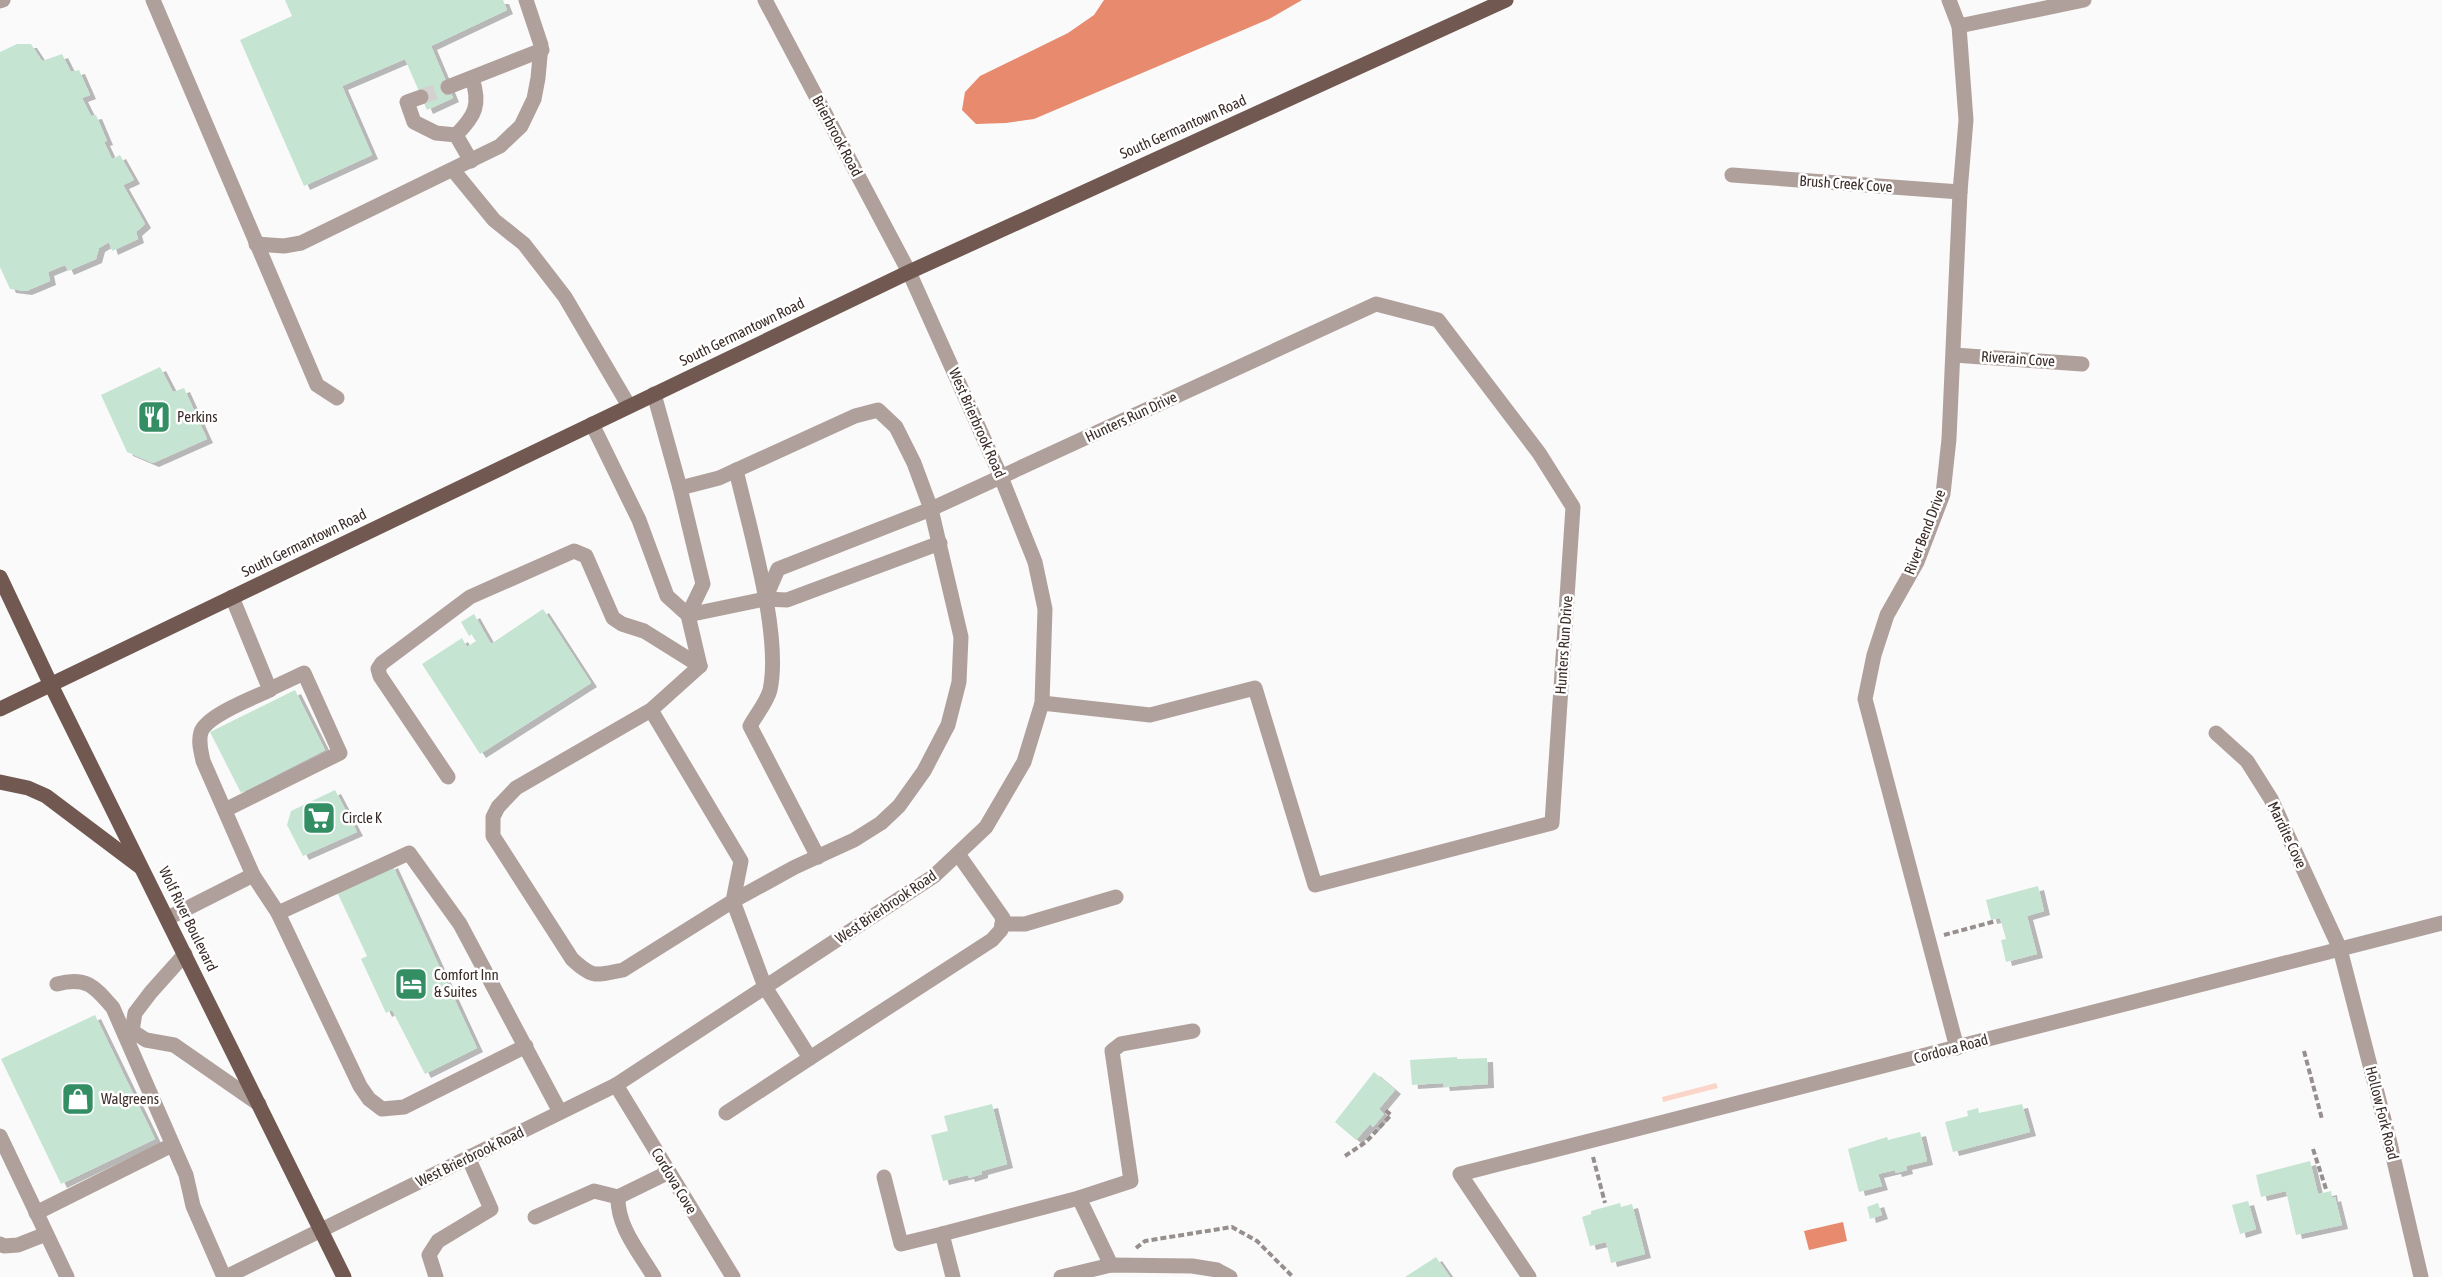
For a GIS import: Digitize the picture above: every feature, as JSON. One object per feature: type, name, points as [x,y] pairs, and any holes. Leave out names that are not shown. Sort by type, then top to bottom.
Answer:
[{"type":"main road","name":"South Germantown Road","points":[[0,709],[909,272],[1506,0]]},
{"type":"main road","name":"Wolf River Boulevard","points":[[0,577],[51,685],[344,1277]]},
{"type":"main road","points":[[0,782],[28,788],[46,796],[143,870]]},
{"type":"street","points":[[153,0],[317,385],[337,398]]},
{"type":"street","points":[[256,244],[284,246],[301,243],[500,146],[520,126],[534,99],[542,50],[526,0]]},
{"type":"street","name":"Brierbrook Road","points":[[765,0],[909,272]]},
{"type":"street","name":"River Bend Drive","points":[[1948,0],[1959,26],[1966,120],[1960,192],[1949,440],[1943,494],[1917,562],[1887,615],[1874,656],[1865,699],[1957,1048]]},
{"type":"street","points":[[1959,26],[2084,0]]},
{"type":"street","points":[[448,87],[542,50]]},
{"type":"street","points":[[421,97],[407,102],[414,122],[436,134],[456,135],[471,120],[476,108],[472,78]]},
{"type":"street","points":[[456,135],[471,161]]},
{"type":"street","points":[[453,170],[494,220],[524,244],[565,297],[629,406]]},
{"type":"street","name":"Brush Creek Cove","points":[[1732,176],[1960,192]]},
{"type":"street","name":"West Brierbrook Road","points":[[225,1277],[616,1085],[934,876],[986,827],[1024,762],[1042,704],[1045,609],[1035,562],[1001,477],[909,272]]},
{"type":"street","name":"Hunters Run Drive","points":[[1001,477],[1376,304],[1438,320],[1539,453],[1573,507],[1552,823],[1316,885],[1255,688],[1150,715],[1042,704]]},
{"type":"street","name":"Riverain Cove","points":[[1954,355],[2082,364]]},
{"type":"street","points":[[654,394],[703,584],[688,615]]},
{"type":"street","points":[[680,488],[699,484],[736,470],[855,416],[878,410],[896,427],[914,463],[931,509],[961,637],[958,682],[948,725],[924,771],[899,806],[881,824],[854,840],[733,900],[623,970],[602,974],[587,973],[572,960],[493,836],[493,817],[498,807],[516,788],[651,710],[700,666]]},
{"type":"street","points":[[592,424],[639,520],[667,596],[688,615],[700,666]]},
{"type":"street","points":[[736,470],[765,599],[773,654],[770,691],[750,726],[818,856]]},
{"type":"street","points":[[765,599],[778,569],[931,509],[1001,477]]},
{"type":"street","points":[[688,615],[765,599],[787,600],[940,543]]},
{"type":"street","points":[[448,777],[380,676],[378,669],[382,663],[470,597],[574,551],[586,556],[613,618],[644,630],[700,666]]},
{"type":"street","points":[[232,597],[270,689]]},
{"type":"street","points":[[225,810],[340,753],[304,673],[211,720],[202,730],[199,743],[203,761],[253,875],[278,913],[360,1086],[382,1109],[404,1107],[526,1046]]},
{"type":"street","points":[[651,710],[741,861],[733,900],[765,987],[810,1058]]},
{"type":"street","name":"Mardite Cove","points":[[2216,733],[2247,761],[2271,799],[2340,949]]},
{"type":"street","points":[[278,913],[409,853],[460,924],[560,1112]]},
{"type":"street","points":[[726,1113],[992,940],[1001,930],[1002,918],[958,854]]},
{"type":"street","points":[[168,918],[253,875]]},
{"type":"street","points":[[1002,924],[1025,924],[1116,897]]},
{"type":"street","name":"Cordova Road","points":[[1529,1277],[1460,1174],[2442,922]]},
{"type":"street","name":"Hollow Fork Road","points":[[2340,949],[2389,1139],[2421,1277]]},
{"type":"street","points":[[129,1033],[135,1013],[185,954]]},
{"type":"street","points":[[57,984],[71,980],[84,982],[96,988],[113,1008],[129,1033],[186,1175],[193,1206],[225,1277]]},
{"type":"street","points":[[884,1177],[901,1244],[1078,1198],[1131,1181],[1112,1052],[1121,1044],[1193,1031]]},
{"type":"street","points":[[129,1033],[146,1040],[174,1045],[259,1104]]},
{"type":"street","name":"Cordova Cove","points":[[616,1085],[733,1277]]},
{"type":"street","points":[[0,1137],[67,1277]]},
{"type":"street","points":[[36,1213],[172,1144]]},
{"type":"street","points":[[436,1277],[429,1255],[438,1241],[491,1209],[468,1158]]},
{"type":"street","points":[[536,1216],[594,1191],[618,1197],[669,1172]]},
{"type":"street","points":[[618,1197],[618,1208],[625,1228],[654,1277]]},
{"type":"street","points":[[1078,1198],[1111,1265]]},
{"type":"street","points":[[1,1247],[18,1245],[46,1234]]},
{"type":"street","points":[[942,1234],[953,1277]]},
{"type":"street","points":[[1061,1277],[1111,1265],[1192,1266],[1217,1270],[1230,1277]]},
{"type":"path","points":[[1929,939],[1996,921]]},
{"type":"path","points":[[2304,1051],[2322,1119]]},
{"type":"path","points":[[1345,1156],[1366,1142],[1391,1115],[1384,1109]]},
{"type":"path","points":[[1589,1141],[1605,1203]]},
{"type":"path","points":[[2313,1149],[2326,1189]]},
{"type":"path","points":[[1111,1265],[1145,1241],[1232,1227],[1257,1241],[1293,1277]]},
{"type":"shaded area","points":[[1104,0],[1302,0],[1269,19],[1034,119],[976,124],[962,110],[965,92],[980,76],[1068,33],[1094,15]]},
{"type":"shaded area","points":[[1716,1083],[1718,1088],[1663,1102],[1662,1097]]},
{"type":"shaded area","points":[[1843,1222],[1847,1241],[1809,1250],[1804,1231]]},
{"type":"building","points":[[285,0],[503,0],[507,10],[431,46],[453,98],[427,110],[405,59],[342,86],[372,155],[304,186],[240,40],[292,16]]},
{"type":"building","points":[[17,44],[31,44],[42,61],[62,54],[71,72],[79,70],[90,95],[82,98],[91,116],[96,115],[112,159],[120,155],[134,180],[123,185],[145,224],[136,232],[138,239],[112,251],[109,242],[99,248],[96,259],[68,271],[65,265],[48,272],[50,281],[26,291],[10,289],[0,267],[0,52]]},
{"type":"building","name":"Perkins","points":[[160,367],[173,392],[184,388],[207,439],[153,463],[127,452],[101,395]]},
{"type":"building","points":[[543,609],[591,683],[480,754],[422,664],[462,638],[467,647],[476,641],[472,634],[469,636],[461,622],[474,614],[491,644]]},
{"type":"building","points":[[295,690],[325,750],[241,793],[210,732]]},
{"type":"building","name":"Circle K","points":[[335,790],[357,832],[303,856],[287,825],[291,811]]},
{"type":"building","name":"Comfort Inn & Suites","points":[[392,864],[477,1048],[425,1074],[392,1010],[386,1013],[361,959],[367,956],[337,892]]},
{"type":"building","points":[[2038,886],[2044,911],[2027,916],[2037,954],[2006,962],[2001,940],[2006,939],[2000,918],[1991,920],[1986,900]]},
{"type":"building","name":"Walgreens","points":[[95,1015],[155,1139],[61,1184],[1,1059]]},
{"type":"building","points":[[1457,1057],[1457,1059],[1487,1058],[1488,1084],[1444,1087],[1443,1083],[1412,1085],[1410,1060]]},
{"type":"building","points":[[1374,1072],[1395,1090],[1379,1109],[1384,1114],[1373,1127],[1370,1124],[1356,1140],[1335,1122]]},
{"type":"building","points":[[992,1104],[1007,1164],[982,1171],[982,1174],[969,1178],[968,1175],[943,1181],[931,1135],[948,1131],[944,1116]]},
{"type":"building","points":[[2022,1104],[2030,1132],[1953,1152],[1945,1122],[1968,1116],[1967,1111],[1978,1108],[1979,1113]]},
{"type":"building","points":[[1920,1132],[1927,1161],[1906,1166],[1907,1170],[1896,1173],[1895,1170],[1878,1174],[1882,1186],[1859,1192],[1848,1149],[1887,1137],[1888,1140]]},
{"type":"building","points":[[2310,1161],[2318,1194],[2331,1191],[2332,1198],[2335,1197],[2342,1225],[2296,1235],[2286,1191],[2261,1197],[2256,1175]]},
{"type":"building","points":[[2248,1201],[2256,1229],[2240,1234],[2232,1205]]},
{"type":"building","points":[[1620,1203],[1621,1207],[1632,1204],[1645,1254],[1611,1263],[1606,1242],[1590,1246],[1582,1217],[1591,1214],[1591,1211]]},
{"type":"building","points":[[1878,1203],[1882,1215],[1870,1219],[1867,1207]]},
{"type":"building","points":[[1436,1257],[1450,1277],[1405,1277]]},
{"type":"tunnel","points":[[421,97],[448,87]]},
{"type":"place","name":"Perkins","points":[[154,417]]},
{"type":"place","name":"Circle K","points":[[319,818]]},
{"type":"place","name":"Comfort Inn & Suites","points":[[411,984]]},
{"type":"place","name":"Walgreens","points":[[78,1099]]}]
